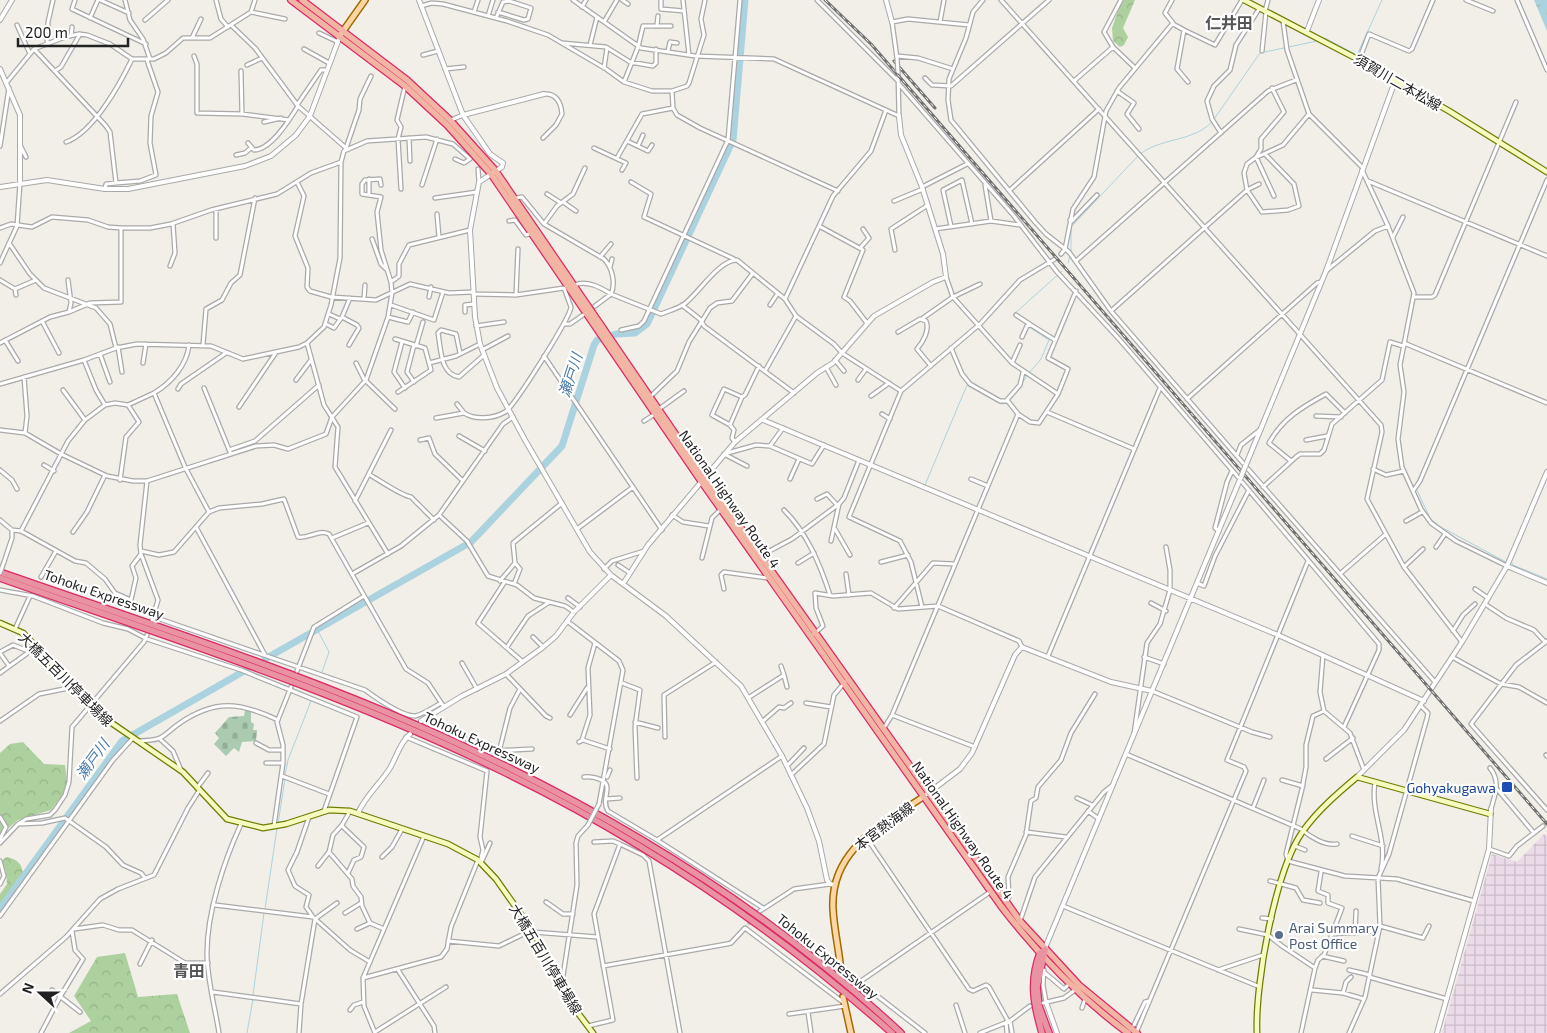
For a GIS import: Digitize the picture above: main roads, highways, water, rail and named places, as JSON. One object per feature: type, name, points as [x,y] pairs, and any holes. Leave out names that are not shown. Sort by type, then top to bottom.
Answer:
[{"type":"highway","name":"National Highway Route 4","points":[[291,0],[407,80],[450,120],[516,198],[569,286]]},
{"type":"highway","name":"National Highway Route 4","points":[[302,0],[341,36],[430,108],[472,157],[493,172],[569,286],[650,396],[657,412]]},
{"type":"highway","name":"National Highway Route 4","points":[[612,344],[657,412],[926,795],[1043,954],[1099,1004],[1137,1033]]},
{"type":"highway","name":"National Highway Route 4","points":[[703,478],[721,509],[759,557],[770,578],[813,635]]},
{"type":"highway","name":"Tohoku Expressway","points":[[0,572],[332,690],[419,726],[510,768],[598,814],[703,878],[797,945],[882,1020]]},
{"type":"highway","name":"Tohoku Expressway","points":[[0,578],[287,680],[425,735],[507,773],[624,836],[699,883],[793,951],[882,1020]]},
{"type":"highway","name":"National Highway Route 4","points":[[846,681],[883,728],[991,892],[1069,984],[1128,1033]]},
{"type":"highway","points":[[1042,1033],[1032,988],[1034,972],[1043,954]]},
{"type":"highway","points":[[1043,954],[1038,979],[1038,996],[1049,1033]]},
{"type":"highway","points":[[882,1020],[891,1033]]},
{"type":"highway","points":[[882,1020],[903,1033]]},
{"type":"main road","points":[[341,36],[365,0]]},
{"type":"main road","name":"須賀川二本松線","points":[[1244,0],[1307,31],[1449,111],[1547,172]]},
{"type":"main road","name":"大橋五百川停車場線","points":[[0,623],[23,633],[108,722],[181,770],[227,819],[263,828],[276,826],[324,811],[350,811],[461,849],[480,862],[496,879],[532,931],[593,1033]]},
{"type":"main road","points":[[1257,1033],[1263,955],[1281,884],[1295,846],[1303,831],[1316,815],[1357,777],[1407,792],[1490,812]]},
{"type":"main road","name":"本宮熱海線","points":[[841,974],[833,910],[832,885],[844,860],[865,836],[926,795]]},
{"type":"main road","points":[[844,1002],[851,1033]]},
{"type":"water","points":[[1534,0],[1547,0],[1547,31]]},
{"type":"waterway","name":"瀬戸川","points":[[265,659],[471,542],[562,446],[594,345],[597,340],[616,334],[635,333],[647,324],[733,140],[745,0]]},
{"type":"waterway","points":[[1325,38],[1357,55],[1382,0]]},
{"type":"waterway","points":[[1214,119],[1260,53],[1317,41]]},
{"type":"waterway","points":[[1071,252],[1071,227],[1138,156],[1156,146],[1195,134],[1212,122]]},
{"type":"waterway","points":[[1519,242],[1524,230]]},
{"type":"waterway","points":[[1472,353],[1517,246]]},
{"type":"waterway","points":[[1068,263],[1070,256]]},
{"type":"waterway","points":[[1026,324],[1013,315],[1062,271]]},
{"type":"waterway","points":[[925,485],[967,385],[1001,404],[1008,403],[1041,359],[1049,340],[1029,327]]},
{"type":"waterway","points":[[1417,482],[1444,421]]},
{"type":"waterway","points":[[1416,488],[1430,518],[1439,526],[1506,562],[1507,559]]},
{"type":"waterway","points":[[1511,561],[1513,565],[1547,579]]},
{"type":"waterway","points":[[317,629],[329,652],[322,672]]},
{"type":"waterway","name":"瀬戸川","points":[[0,909],[122,741],[246,670]]},
{"type":"waterway","points":[[285,775],[288,760],[311,701]]},
{"type":"waterway","points":[[278,824],[285,779]]},
{"type":"waterway","points":[[265,909],[277,828]]},
{"type":"waterway","points":[[253,995],[264,913]]},
{"type":"waterway","points":[[247,1033],[253,999]]},
{"type":"tunnel","points":[[1543,826],[1547,822]]},
{"type":"tunnel","points":[[745,928],[760,911]]},
{"type":"railway","points":[[825,0],[871,44],[1547,824]]},
{"type":"railway","points":[[894,61],[935,108]]},
{"type":"place","name":"Gohyakugawa","points":[[1507,787]]},
{"type":"place","name":"Arai Summary Post Office","points":[[1279,935]]},
{"type":"district","name":"仁井田","points":[[1229,22]]},
{"type":"district","name":"青田","points":[[189,970]]}]
